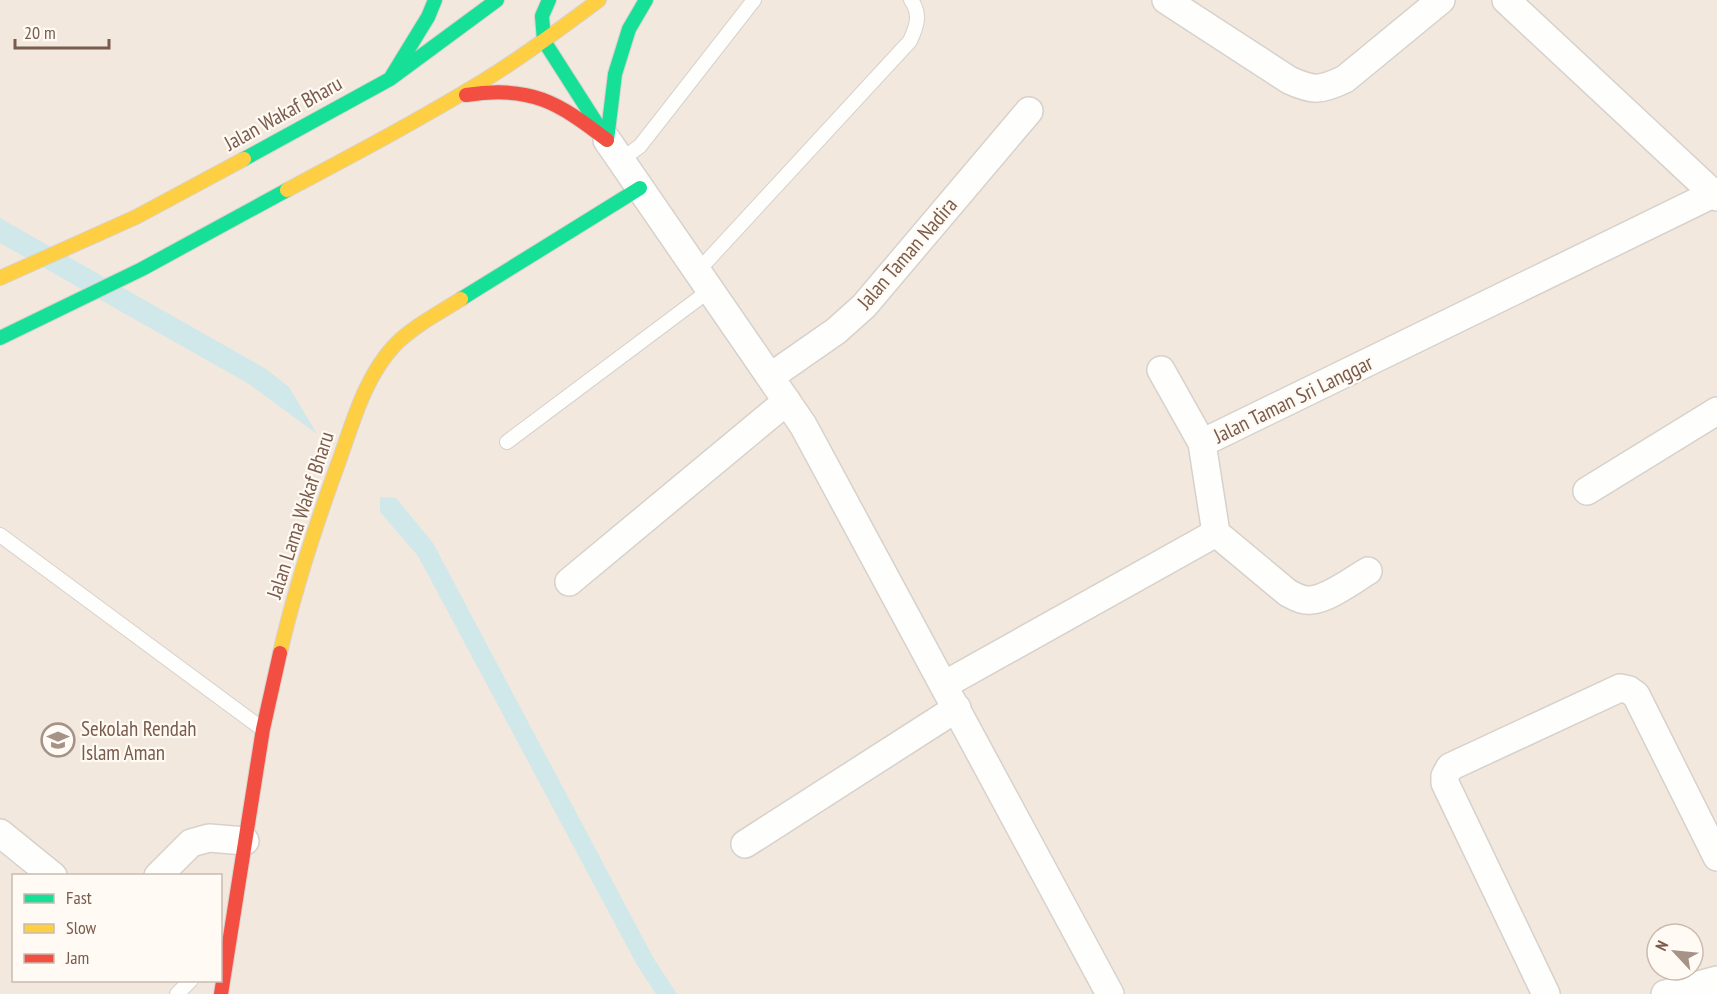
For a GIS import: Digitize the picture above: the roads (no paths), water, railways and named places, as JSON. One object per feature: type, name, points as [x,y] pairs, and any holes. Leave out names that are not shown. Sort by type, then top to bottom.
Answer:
[{"type":"main road","points":[[390,79],[428,17],[435,0]]},
{"type":"main road","name":"Jalan Wakaf Bharu","points":[[0,278],[136,218],[390,79],[497,0]]},
{"type":"main road","points":[[549,0],[542,16],[544,41],[614,150]]},
{"type":"main road","points":[[0,338],[142,269],[455,98],[544,41],[598,0]]},
{"type":"main road","points":[[614,150],[615,74],[629,29],[646,0]]},
{"type":"main road","points":[[455,98],[485,91],[518,92],[546,99],[573,114],[614,150]]},
{"type":"main road","name":"Jalan Lama Wakaf Bharu","points":[[221,994],[224,960],[263,729],[286,622],[310,542],[359,405],[374,375],[394,346],[422,324],[640,188]]},
{"type":"street","points":[[1166,0],[1288,81],[1307,88],[1327,88],[1345,79],[1442,0]]},
{"type":"street","points":[[1506,0],[1715,196]]},
{"type":"street","name":"Jalan Taman Nadira","points":[[770,377],[836,330],[864,306],[1029,111]]},
{"type":"street","points":[[614,150],[787,401],[817,450],[1110,994]]},
{"type":"street","name":"Jalan Taman Sri Langgar","points":[[1216,533],[1202,444],[1715,196]]},
{"type":"street","points":[[1161,370],[1202,444]]},
{"type":"street","points":[[569,582],[787,401]]},
{"type":"street","points":[[1587,491],[1717,411]]},
{"type":"street","points":[[744,844],[950,697],[1216,533],[1288,593],[1300,599],[1312,600],[1325,596],[1368,571]]},
{"type":"street","points":[[1546,994],[1445,783],[1445,776],[1450,767],[1620,688],[1629,690],[1636,695],[1717,857]]},
{"type":"street","points":[[0,833],[51,874]]},
{"type":"street","points":[[160,874],[191,843],[209,837],[245,841]]},
{"type":"street","points":[[1665,994],[1717,980]]},
{"type":"lane","points":[[614,150],[640,146],[754,0]]},
{"type":"lane","points":[[507,442],[704,281],[910,41],[918,25],[916,7],[910,0]]},
{"type":"lane","points":[[0,535],[263,729]]},
{"type":"lane","points":[[177,994],[190,982]]},
{"type":"water","points":[[0,218],[266,369],[289,387],[317,434],[249,384],[0,243]]},
{"type":"water","points":[[380,497],[396,498],[433,543],[654,959],[677,994],[656,994],[637,965],[418,556],[380,512]]},
{"type":"place","name":"Sekolah Rendah Islam Aman","points":[[58,740]]}]
